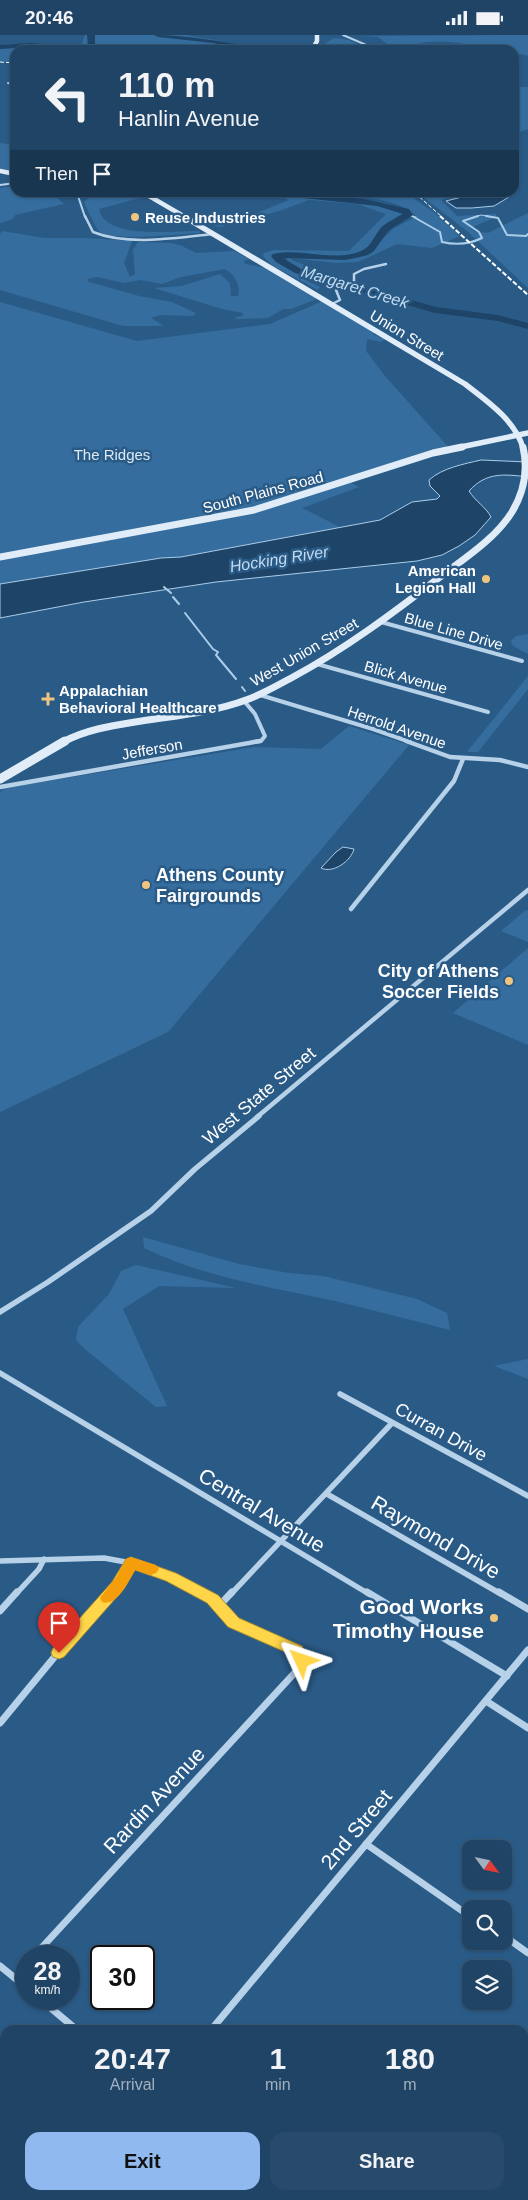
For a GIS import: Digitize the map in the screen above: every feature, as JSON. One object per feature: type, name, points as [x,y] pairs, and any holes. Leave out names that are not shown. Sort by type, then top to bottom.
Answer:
[{"type":"main road","name":"Union Street","points":[[151,197],[465,384],[489,402],[519,434]]},
{"type":"main road","name":"South Plains Road","points":[[0,557],[254,510],[433,453],[528,433]]},
{"type":"main road","name":"West Union Street","points":[[0,779],[74,736],[116,725],[210,710],[260,695],[317,663],[381,622],[491,536],[511,514],[519,500],[524,484],[526,467],[519,434]]},
{"type":"street","points":[[343,35],[353,37],[363,45]]},
{"type":"street","points":[[79,197],[92,231],[105,236],[124,238],[213,234]]},
{"type":"street","points":[[332,304],[340,300],[336,290],[354,281],[354,274],[386,264]]},
{"type":"street","name":"Blue Line Drive","points":[[381,622],[522,661]]},
{"type":"street","name":"Blick Avenue","points":[[317,663],[488,712]]},
{"type":"street","name":"Herrold Avenue","points":[[260,695],[373,729],[450,757],[500,761],[528,767]]},
{"type":"street","name":"Jefferson","points":[[0,787],[262,741],[265,736],[258,720],[244,701]]},
{"type":"street","points":[[352,909],[454,781],[462,759]]},
{"type":"street","name":"West State Street","points":[[0,1311],[48,1282],[151,1211],[195,1169],[528,890]]},
{"type":"street","name":"Central Avenue","points":[[0,1373],[507,1677]]},
{"type":"street","name":"Curran Drive","points":[[340,1394],[528,1497]]},
{"type":"street","points":[[0,1561],[104,1558],[131,1563],[171,1577],[212,1599],[219,1606],[392,1423]]},
{"type":"street","name":"Raymond Drive","points":[[327,1493],[528,1609]]},
{"type":"street","points":[[0,1611],[39,1569],[44,1559]]},
{"type":"street","points":[[0,1723],[118,1586],[131,1563]]},
{"type":"street","name":"Rardin Avenue","points":[[44,1945],[300,1667],[302,1661],[299,1652],[236,1625],[219,1606]]},
{"type":"street","name":"2nd Street","points":[[215,2025],[528,1651]]},
{"type":"street","points":[[486,1701],[528,1728]]},
{"type":"street","points":[[366,1844],[462,1911]]},
{"type":"street","points":[[512,1942],[528,1953]]},
{"type":"street","points":[[0,1966],[15,1978]]},
{"type":"street","points":[[53,2010],[71,2025]]},
{"type":"green space","points":[[85,35],[186,35],[238,44],[221,45],[209,43],[219,45],[81,45]]},
{"type":"green space","points":[[528,35],[528,56],[519,53],[519,45],[472,45],[451,42],[426,42],[414,45],[396,45],[387,44],[378,37],[361,36]]},
{"type":"green space","points":[[334,38],[349,40],[360,45],[323,45]]},
{"type":"green space","points":[[0,45],[10,45],[10,62],[0,61]]},
{"type":"green space","points":[[519,87],[528,87],[528,129],[519,132]]},
{"type":"green space","points":[[0,143],[10,144],[10,172],[0,169]]},
{"type":"green space","points":[[10,187],[10,197],[56,197],[64,204],[15,215],[13,219],[0,223],[0,188]]},
{"type":"green space","points":[[90,197],[139,197],[99,209],[104,219],[114,226],[127,230],[143,232],[200,231],[200,233],[133,237],[108,235],[99,231],[84,202]]},
{"type":"green space","points":[[281,197],[317,197],[352,200],[385,205],[403,213],[381,227],[366,250],[360,253],[341,256],[279,253],[273,258],[285,266],[328,281],[325,282],[305,276],[307,281],[320,287],[318,290],[273,266],[263,256],[264,253],[274,250],[349,251],[386,214],[357,204],[309,200],[282,210],[221,227],[214,226],[213,222],[257,213],[289,200]]},
{"type":"green space","points":[[361,197],[412,197],[436,214],[460,236],[432,248],[397,244],[358,262],[336,263],[291,258],[324,273],[345,278],[338,280],[300,269],[287,262],[287,257],[352,259],[365,256],[394,228],[416,216],[405,208],[377,199]]},
{"type":"green space","points":[[423,197],[451,197],[441,200],[457,216],[496,214],[496,217],[470,228],[476,232],[488,233],[528,213],[528,288],[467,231]]},
{"type":"green space","points":[[2,231],[44,238],[132,241],[124,263],[130,277],[135,274],[133,250],[138,242],[170,243],[180,245],[196,253],[234,251],[249,259],[244,261],[245,264],[266,268],[317,299],[291,309],[283,309],[268,318],[236,319],[235,317],[243,316],[243,313],[222,309],[154,288],[182,286],[220,274],[230,283],[231,296],[238,296],[239,288],[236,281],[232,274],[225,269],[181,277],[162,284],[141,280],[124,283],[97,277],[87,279],[89,282],[139,296],[172,302],[196,313],[193,316],[160,315],[151,318],[164,326],[123,326],[0,290],[0,234]]},
{"type":"green space","name":"The Ridges","points":[[325,300],[378,332],[372,334],[385,339],[381,342],[367,339],[366,351],[385,376],[450,449],[349,482],[359,487],[302,508],[340,527],[181,557],[161,558],[0,584],[0,302],[137,341],[270,324]]},
{"type":"green space","points":[[528,634],[528,654],[513,646],[511,641],[516,636]]},
{"type":"green space","points":[[528,676],[528,689],[478,752],[467,752]]},
{"type":"green space","name":"Athens County Fairgrounds","points":[[349,726],[409,745],[168,1032],[0,1112],[0,792],[6,788],[254,747],[321,749]]},
{"type":"green space","points":[[526,910],[528,911],[528,942],[501,931]]},
{"type":"green space","name":"City of Athens Soccer Fields","points":[[528,948],[528,1045],[453,1013]]},
{"type":"green space","points":[[143,1237],[239,1264],[289,1273],[323,1276],[417,1299],[447,1313],[450,1330],[335,1301],[213,1274],[190,1267],[144,1248]]},
{"type":"green space","points":[[136,1265],[236,1288],[159,1286],[123,1309],[167,1406],[156,1407],[76,1340],[78,1327],[109,1294],[121,1271]]},
{"type":"green space","points":[[528,1359],[528,1379],[494,1366]]},
{"type":"water","points":[[462,197],[509,197],[494,206],[472,208],[456,208],[446,201]]},
{"type":"water","name":"Hocking River","points":[[481,460],[528,462],[528,477],[503,475],[489,477],[475,485],[469,491],[491,517],[475,535],[442,555],[417,561],[216,582],[84,602],[0,618],[0,584],[161,558],[181,557],[380,520],[412,502],[437,499],[440,496],[430,486],[429,480],[447,469]]},
{"type":"water","points":[[343,847],[354,849],[345,862],[336,868],[321,868],[336,852]]},
{"type":"waterway","name":"Margaret Creek","points":[[91,35],[92,45]]},
{"type":"waterway","name":"Margaret Creek","points":[[158,35],[213,41],[230,45]]},
{"type":"waterway","name":"Margaret Creek","points":[[0,47],[10,46]]},
{"type":"waterway","name":"Margaret Creek","points":[[324,197],[377,203],[406,211],[408,215],[385,229],[365,253],[345,257],[276,256],[279,260],[298,271],[435,310],[498,318],[528,326]]},
{"type":"waterway","name":"Margaret Creek","points":[[408,215],[412,216]]},
{"type":"waterway","points":[[412,216],[440,232],[442,242],[457,244],[473,242],[482,238],[479,232],[463,221],[481,215],[493,217]]},
{"type":"waterway","points":[[412,216],[416,217]]},
{"type":"waterway","points":[[486,216],[498,218],[507,235],[526,236],[528,234]]},
{"type":"waterway","points":[[164,587],[171,593]]},
{"type":"waterway","points":[[173,597],[179,604]]},
{"type":"waterway","points":[[185,613],[213,649],[218,652],[216,655],[236,679]]},
{"type":"waterway","points":[[242,687],[245,691]]},
{"type":"railway","points":[[0,62],[10,63]]},
{"type":"railway","points":[[420,197],[442,217]]},
{"type":"railway","points":[[440,216],[528,295]]},
{"type":"slow traffic","points":[[107,1598],[118,1586],[131,1563],[151,1569]]},
{"type":"place","name":"Reuse Industries","points":[[135,217]]},
{"type":"place","name":"American Legion Hall","points":[[486,579]]},
{"type":"place","name":"Appalachian Behavioral Healthcare","points":[[48,699]]},
{"type":"place","name":"Athens County Fairgrounds","points":[[146,885]]},
{"type":"place","name":"City of Athens Soccer Fields","points":[[509,981]]},
{"type":"place","name":"Good Works Timothy House","points":[[494,1618]]},
{"type":"route","points":[[59,1653],[118,1586],[131,1563],[153,1569],[188,1585],[212,1599],[236,1625],[299,1652],[302,1661]]}]
